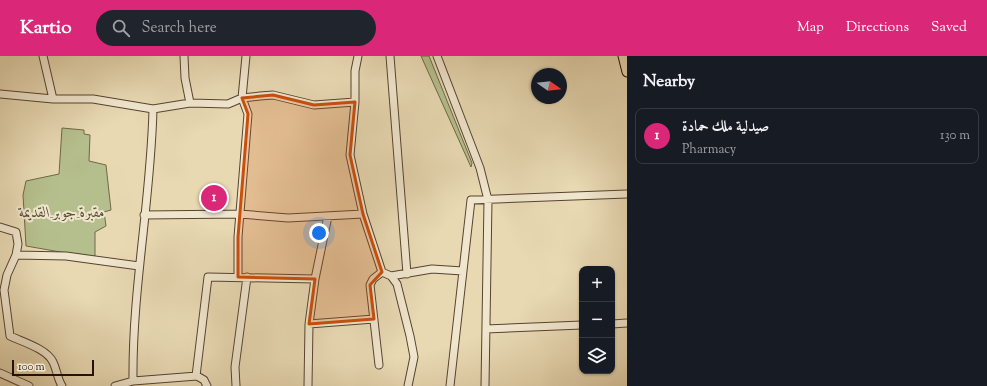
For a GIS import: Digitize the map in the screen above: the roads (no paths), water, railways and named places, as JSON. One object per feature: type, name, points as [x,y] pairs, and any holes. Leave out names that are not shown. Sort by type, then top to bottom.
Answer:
[{"type":"main road","points":[[623,56],[627,72]]},
{"type":"street","points":[[43,56],[53,99]]},
{"type":"street","points":[[184,56],[185,78],[190,103]]},
{"type":"street","points":[[238,277],[238,237],[242,169],[248,114],[242,98],[246,56]]},
{"type":"street","points":[[358,56],[355,71],[355,102],[350,155],[363,214],[382,272],[391,276],[397,284],[414,357],[408,386]]},
{"type":"street","points":[[390,56],[408,274]]},
{"type":"street","points":[[437,56],[480,168],[488,200],[485,386]]},
{"type":"street","points":[[0,94],[53,99],[93,99],[152,109],[190,103],[228,104],[242,98],[273,95],[314,105],[355,102]]},
{"type":"street","points":[[133,381],[133,349],[139,266],[152,152],[152,109]]},
{"type":"street","points":[[450,386],[471,200],[627,194]]},
{"type":"street","points":[[144,215],[240,214],[288,218],[363,214]]},
{"type":"street","points":[[308,386],[309,324],[315,279],[328,216]]},
{"type":"street","points":[[0,227],[16,232],[18,244],[16,255],[7,275],[4,290],[10,336],[48,355],[53,363],[57,379],[62,386]]},
{"type":"street","points":[[16,255],[66,256],[139,266]]},
{"type":"street","points":[[391,276],[432,269],[463,271]]},
{"type":"street","points":[[380,366],[370,285],[373,279],[382,272]]},
{"type":"street","points":[[196,376],[208,277],[315,279]]},
{"type":"street","points":[[236,386],[235,367],[247,278]]},
{"type":"street","points":[[309,324],[374,319]]},
{"type":"street","points":[[615,324],[627,323]]},
{"type":"street","points":[[486,329],[579,325]]},
{"type":"street","points":[[0,373],[29,386]]},
{"type":"street","points":[[115,386],[133,381],[196,376],[204,380],[207,386]]},
{"type":"place","name":"صيدلية ملك حمادة","points":[[214,198]]},
{"type":"park label","name":"مقبرة_جوبر_القديمة","points":[[62,213]]}]
